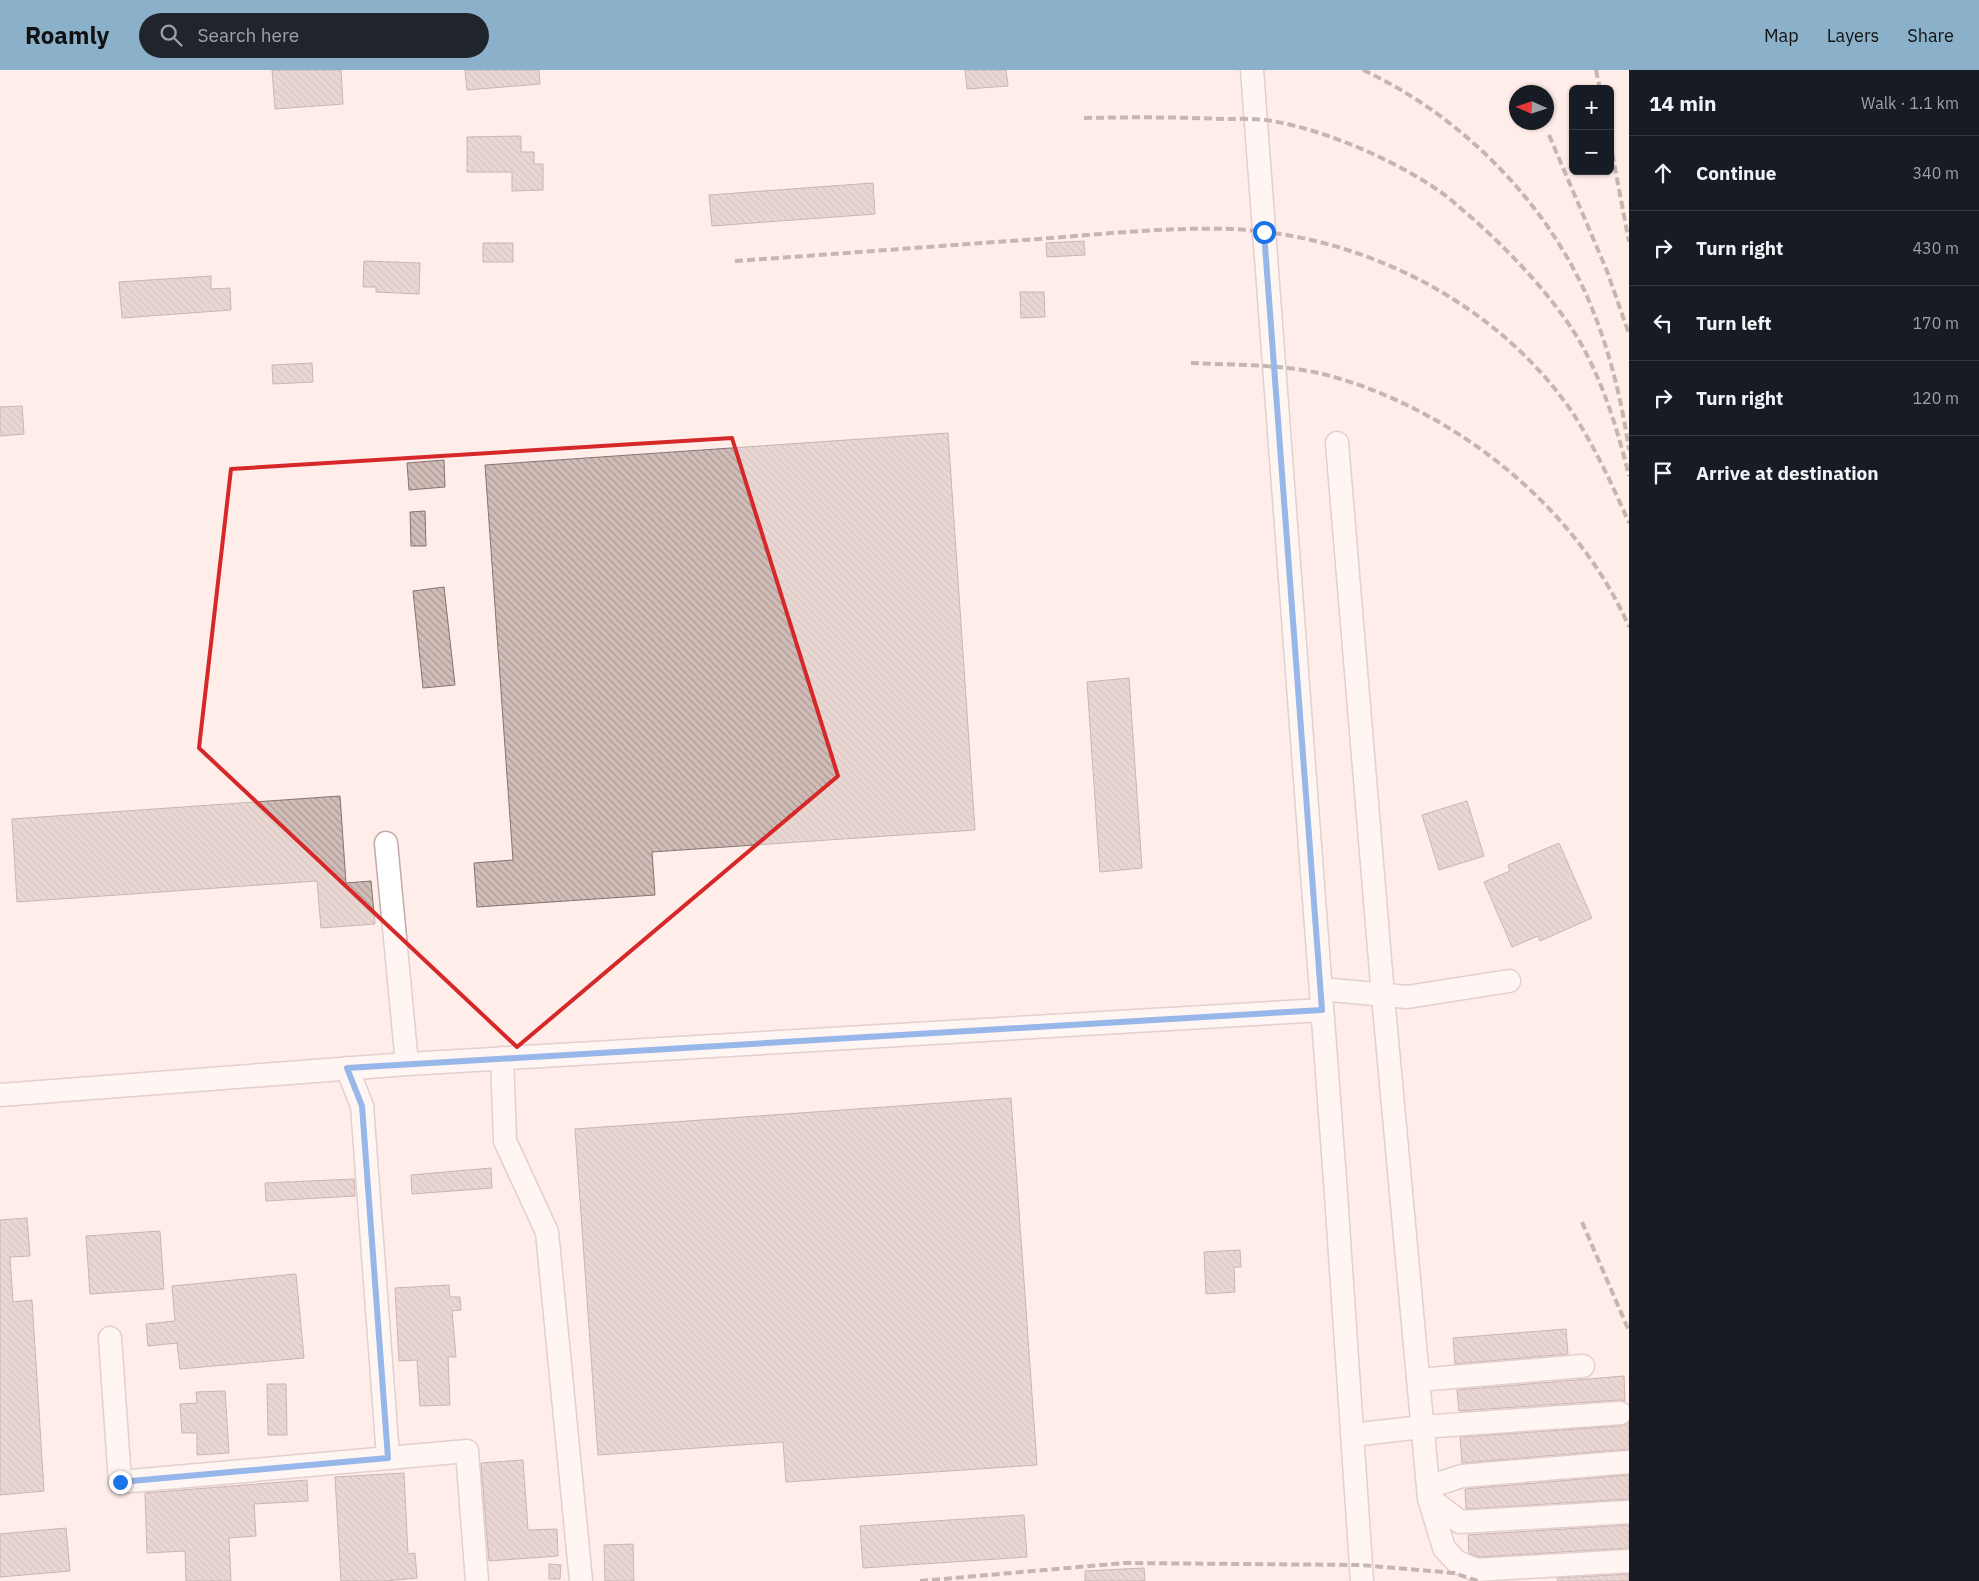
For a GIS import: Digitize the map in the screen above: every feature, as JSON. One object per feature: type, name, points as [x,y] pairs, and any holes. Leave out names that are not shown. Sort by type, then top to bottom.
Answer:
[{"type":"street","points":[[1252,70],[1362,1581]]},
{"type":"street","points":[[1337,443],[1383,996],[1428,1492],[1444,1548],[1457,1562],[1476,1570],[1629,1560]]},
{"type":"street","points":[[386,843],[407,1064]]},
{"type":"street","points":[[0,1095],[347,1068],[1321,1000],[1383,996],[1407,997],[1509,981]]},
{"type":"street","points":[[502,1058],[505,1141],[547,1232],[580,1581]]},
{"type":"street","points":[[347,1068],[362,1106],[388,1458]]},
{"type":"street","points":[[110,1338],[120,1482],[468,1451],[477,1581]]},
{"type":"street","points":[[1418,1380],[1583,1366]]},
{"type":"street","points":[[1352,1435],[1422,1427],[1620,1413]]},
{"type":"street","points":[[1428,1492],[1462,1476],[1629,1462]]},
{"type":"street","points":[[1428,1492],[1460,1522],[1629,1512]]},
{"type":"highlighted area","points":[[732,438],[838,776],[517,1047],[199,748],[231,469]]},
{"type":"building","points":[[272,70],[341,70],[343,104],[275,109]]},
{"type":"building","points":[[465,70],[539,70],[540,84],[467,90]]},
{"type":"building","points":[[965,70],[1006,70],[1008,86],[967,89]]},
{"type":"building","points":[[521,136],[521,152],[534,152],[534,164],[543,164],[543,190],[512,191],[512,172],[467,172],[467,137]]},
{"type":"building","points":[[873,183],[875,214],[712,226],[709,195]]},
{"type":"building","points":[[1084,241],[1085,255],[1047,257],[1046,243]]},
{"type":"building","points":[[483,243],[513,243],[513,262],[483,262]]},
{"type":"building","points":[[364,261],[420,263],[419,294],[376,292],[376,287],[363,287]]},
{"type":"building","points":[[211,276],[211,289],[230,288],[231,310],[122,318],[119,282]]},
{"type":"building","points":[[1020,292],[1044,292],[1045,317],[1021,318]]},
{"type":"building","points":[[312,363],[313,382],[273,384],[272,365]]},
{"type":"building","points":[[22,406],[24,434],[0,436],[0,407]]},
{"type":"building","points":[[948,433],[975,830],[652,852],[655,895],[477,907],[474,863],[513,860],[485,465]]},
{"type":"building","points":[[444,460],[445,487],[409,490],[407,463]]},
{"type":"building","points":[[425,511],[426,546],[411,546],[410,512]]},
{"type":"building","points":[[444,587],[455,685],[423,688],[413,591]]},
{"type":"building","points":[[1129,678],[1142,868],[1100,872],[1087,682]]},
{"type":"building","points":[[340,796],[346,883],[371,881],[375,924],[321,928],[317,881],[17,902],[12,819]]},
{"type":"building","points":[[1467,801],[1484,856],[1439,870],[1422,815]]},
{"type":"building","points":[[1559,843],[1592,918],[1540,941],[1538,936],[1512,947],[1484,882],[1510,871],[1508,865]]},
{"type":"building","points":[[1011,1098],[1037,1465],[786,1482],[783,1442],[598,1455],[575,1129]]},
{"type":"building","points":[[491,1168],[492,1188],[412,1194],[411,1175]]},
{"type":"building","points":[[354,1179],[355,1196],[266,1201],[265,1183]]},
{"type":"building","points":[[27,1218],[30,1256],[10,1257],[13,1302],[32,1300],[44,1491],[0,1495],[0,1220]]},
{"type":"building","points":[[160,1231],[164,1289],[90,1294],[86,1236]]},
{"type":"building","points":[[1240,1250],[1241,1267],[1234,1267],[1235,1292],[1206,1294],[1204,1252]]},
{"type":"building","points":[[296,1274],[304,1358],[180,1369],[177,1343],[148,1346],[146,1324],[175,1321],[172,1286]]},
{"type":"building","points":[[449,1285],[450,1297],[460,1297],[461,1310],[452,1311],[456,1357],[448,1357],[450,1405],[420,1406],[417,1360],[399,1361],[395,1288]]},
{"type":"building","points":[[1566,1329],[1568,1354],[1455,1364],[1453,1338]]},
{"type":"building","points":[[1624,1376],[1625,1401],[1459,1411],[1457,1390]]},
{"type":"building","points":[[267,1384],[286,1384],[287,1435],[268,1435]]},
{"type":"building","points":[[225,1391],[229,1453],[197,1455],[197,1433],[182,1433],[180,1404],[197,1403],[196,1392]]},
{"type":"building","points":[[1629,1422],[1629,1449],[1462,1463],[1460,1437],[1621,1426]]},
{"type":"building","points":[[523,1460],[528,1530],[557,1529],[558,1556],[489,1561],[481,1463]]},
{"type":"building","points":[[404,1473],[408,1554],[415,1553],[417,1578],[385,1581],[341,1581],[335,1477]]},
{"type":"building","points":[[1629,1475],[1629,1499],[1466,1509],[1465,1489]]},
{"type":"building","points":[[307,1480],[308,1501],[254,1504],[256,1536],[229,1538],[231,1581],[186,1581],[185,1551],[147,1553],[145,1493]]},
{"type":"building","points":[[1024,1515],[1027,1557],[863,1568],[860,1526]]},
{"type":"building","points":[[1629,1525],[1629,1548],[1478,1557],[1469,1553],[1468,1535]]},
{"type":"building","points":[[66,1528],[70,1571],[0,1577],[0,1534]]},
{"type":"building","points":[[633,1544],[634,1581],[605,1581],[604,1545]]},
{"type":"building","points":[[549,1564],[561,1565],[560,1579],[549,1579]]},
{"type":"building","points":[[1144,1568],[1145,1581],[1085,1581],[1085,1571]]},
{"type":"building","points":[[1629,1574],[1629,1581],[1558,1581],[1557,1578]]},
{"type":"railway","points":[[1363,70],[1398,88],[1432,110],[1464,135],[1494,162],[1546,224],[1568,258],[1586,294],[1601,332],[1618,390],[1629,450]]},
{"type":"railway","points":[[1596,70],[1599,85]]},
{"type":"railway","points":[[1084,118],[1136,117],[1272,121],[1293,125],[1338,139],[1383,159],[1424,181],[1442,193],[1499,243],[1526,271],[1563,316],[1584,349],[1600,384],[1619,439],[1629,476]]},
{"type":"railway","points":[[1549,135],[1607,271],[1629,334]]},
{"type":"railway","points":[[1614,163],[1629,242]]},
{"type":"railway","points":[[735,261],[1184,229],[1232,229],[1281,234],[1330,245],[1377,260],[1422,281],[1465,307],[1504,337],[1539,371],[1570,409],[1602,465],[1629,523]]},
{"type":"railway","points":[[1191,363],[1274,367],[1323,374],[1371,389],[1417,410],[1462,436],[1504,467],[1543,502],[1577,541],[1606,582],[1629,627]]},
{"type":"railway","points":[[1582,1222],[1629,1331]]},
{"type":"railway","points":[[920,1581],[1124,1563],[1361,1565],[1454,1573],[1478,1581]]},
{"type":"route","points":[[120,1482],[388,1458],[362,1106],[347,1068],[1322,1010],[1264,232]]}]
